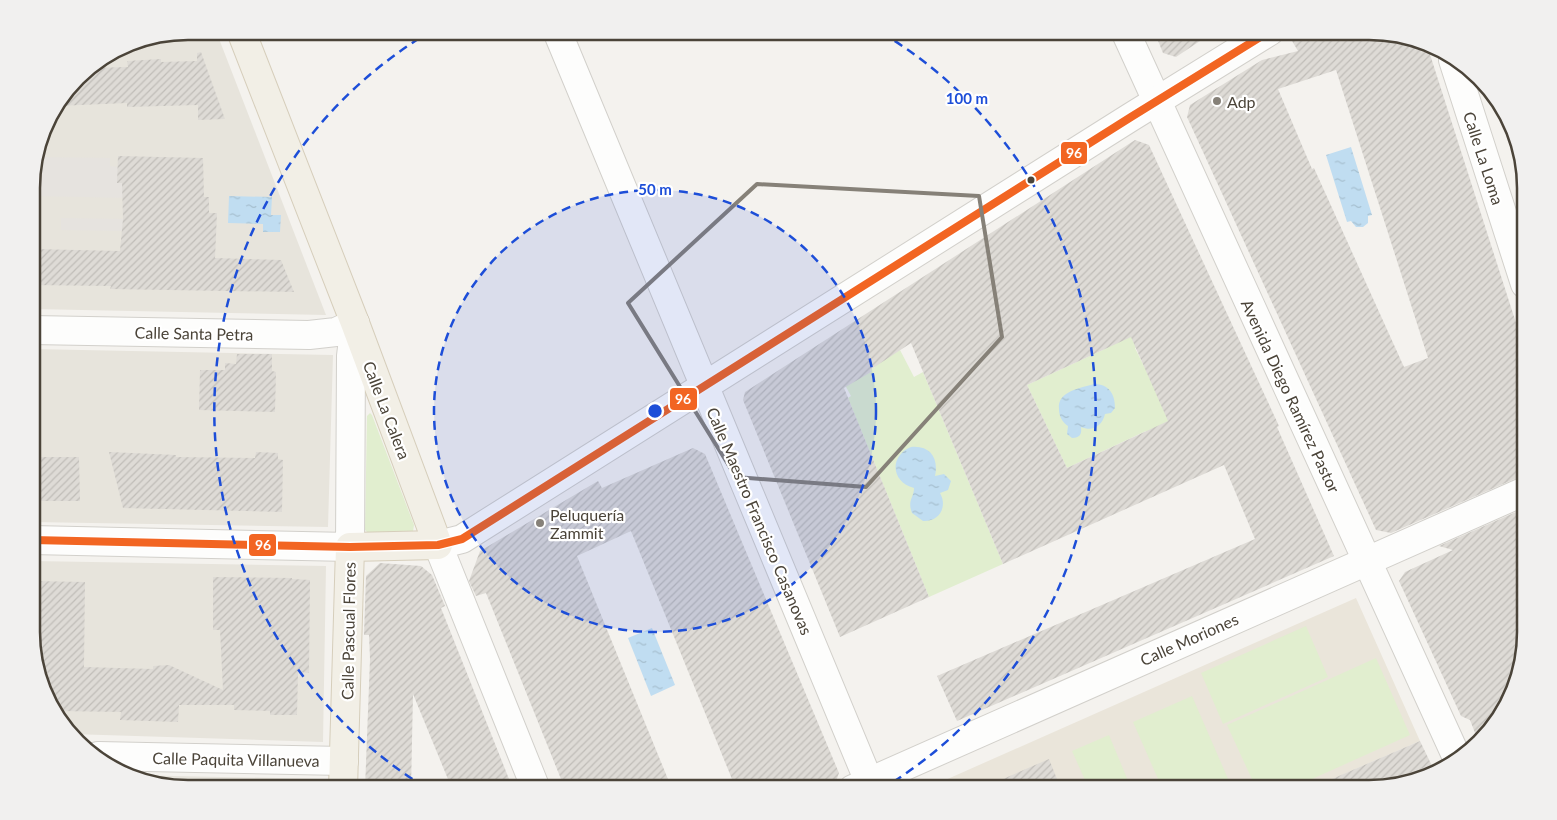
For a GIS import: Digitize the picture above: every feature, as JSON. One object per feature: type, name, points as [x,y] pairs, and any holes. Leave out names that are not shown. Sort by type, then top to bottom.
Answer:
[{"type":"main road","name":"Calle La Calera","points":[[245,40],[355,323],[438,545]]},
{"type":"main road","points":[[350,546],[438,545]]},
{"type":"main road","name":"Calle Pascual Flores","points":[[343,780],[350,546]]},
{"type":"street","name":"Calle Maestro Francisco Casanovas","points":[[561,40],[704,386],[863,780]]},
{"type":"street","name":"Avenida Diego Ramírez Pastor","points":[[1129,40],[1454,752]]},
{"type":"street","points":[[438,545],[462,539],[1256,40]]},
{"type":"street","name":"Calle La Loma","points":[[1454,68],[1517,259]]},
{"type":"street","name":"Calle Santa Petra","points":[[40,330],[309,335],[336,332],[355,323]]},
{"type":"street","name":"Calle Pascual Flores","points":[[350,546],[351,356],[355,323]]},
{"type":"street","name":"Calle Moriones","points":[[878,780],[1517,495]]},
{"type":"street","points":[[40,540],[350,546]]},
{"type":"street","name":"Calle La Calera","points":[[438,545],[532,780]]},
{"type":"street","name":"Calle Paquita Villanueva","points":[[108,756],[344,761]]},
{"type":"highlighted area","points":[[757,184],[979,196],[1002,337],[866,487],[736,477],[628,303]]},
{"type":"shaded area","points":[[178,40],[219,40],[326,315],[40,309],[40,178],[43,159],[55,123],[83,83],[106,65],[123,55],[150,45]]},
{"type":"shaded area","points":[[43,157],[110,158],[110,166],[118,167],[131,183],[131,198],[40,196],[40,178]]},
{"type":"shaded area","points":[[61,218],[123,219],[123,231],[61,230]]},
{"type":"shaded area","points":[[40,349],[333,355],[328,527],[40,522]]},
{"type":"shaded area","points":[[40,561],[326,566],[323,742],[81,734],[60,706],[51,689],[45,670],[40,632]]},
{"type":"shaded area","points":[[1356,598],[1420,741],[1330,780],[945,780]]},
{"type":"shaded area","points":[[152,776],[322,779],[188,780]]},
{"type":"green space","points":[[1096,271],[1137,347],[1135,348],[1170,418],[1164,471],[1146,431],[1067,468],[1027,385],[1107,348],[1077,282]]},
{"type":"green space","points":[[900,350],[914,377],[923,372],[1003,564],[929,597],[848,398],[851,396],[845,385],[871,372],[870,370],[875,365]]},
{"type":"green space","points":[[370,413],[414,525],[413,532],[368,533],[365,530],[367,416]]},
{"type":"green space","points":[[1306,626],[1328,677],[1223,724],[1201,673]]},
{"type":"green space","points":[[1376,658],[1410,735],[1310,780],[1252,780],[1227,725]]},
{"type":"green space","points":[[1192,696],[1229,780],[1158,780],[1133,722]]},
{"type":"green space","points":[[1109,735],[1128,780],[1085,780],[1072,751]]},
{"type":"water","points":[[1351,147],[1372,215],[1368,216],[1368,223],[1363,227],[1356,227],[1351,221],[1347,222],[1326,155]]},
{"type":"water","points":[[229,196],[272,197],[271,215],[281,215],[280,232],[263,232],[263,224],[228,223]]},
{"type":"water","points":[[1094,384],[1104,386],[1110,391],[1114,398],[1115,408],[1111,413],[1105,414],[1099,425],[1089,429],[1081,427],[1080,435],[1072,438],[1067,434],[1068,426],[1060,416],[1059,403],[1071,391]]},
{"type":"water","points":[[911,447],[923,448],[932,454],[936,464],[935,476],[944,474],[951,481],[948,490],[940,493],[943,503],[940,513],[929,521],[923,521],[912,513],[910,502],[914,488],[906,485],[897,475],[896,462],[899,456]]},
{"type":"water","points":[[652,628],[675,685],[651,696],[628,638]]},
{"type":"building","points":[[1158,40],[1202,40],[1176,57],[1163,53]]},
{"type":"building","points":[[1294,40],[1369,40],[1398,43],[1430,53],[1517,326],[1517,478],[1391,533],[1376,530],[1187,117],[1190,105],[1262,60],[1298,51],[1292,41]],"holes":[[[1336,70],[1428,358],[1404,367],[1314,168],[1312,169],[1278,89]]]},
{"type":"building","points":[[201,52],[225,119],[198,120],[198,105],[127,107],[127,103],[66,106],[83,83],[102,68],[128,67],[127,61],[161,59],[161,62],[197,61],[197,53]]},
{"type":"building","points":[[1135,140],[1149,145],[1279,426],[1277,427],[1334,556],[957,721],[937,676],[1255,539],[1224,465],[1003,564],[911,343],[870,370],[871,372],[844,388],[929,597],[840,637],[743,400],[745,392]],"holes":[[[1131,337],[1168,421],[1067,468],[1027,385]]]},
{"type":"building","points":[[118,156],[203,158],[204,197],[209,197],[209,213],[217,213],[215,258],[281,260],[294,292],[110,289],[111,286],[40,285],[40,249],[120,251],[123,219],[122,183],[117,183]]},
{"type":"building","points":[[237,354],[272,354],[272,371],[276,372],[275,412],[199,410],[200,370],[225,370],[225,363],[236,364]]},
{"type":"building","points":[[693,448],[705,454],[839,773],[836,780],[732,780],[631,531],[577,556],[668,780],[561,780],[486,593],[476,596],[469,581],[480,551],[598,481],[602,488]]},
{"type":"building","points":[[109,452],[176,455],[176,457],[255,458],[256,452],[278,453],[278,459],[283,460],[282,512],[123,508]]},
{"type":"building","points":[[40,457],[79,457],[80,501],[40,501]]},
{"type":"building","points":[[1517,512],[1516,651],[1509,680],[1502,697],[1492,714],[1476,734],[1470,720],[1461,716],[1399,581],[1405,572],[1453,550],[1439,546]]},
{"type":"building","points":[[380,563],[421,566],[432,575],[445,606],[441,608],[509,780],[448,780],[413,694],[411,780],[365,780],[370,659],[369,635],[364,635],[366,576]]},
{"type":"building","points":[[213,577],[310,580],[309,673],[298,672],[297,715],[270,715],[270,711],[234,710],[234,705],[179,705],[178,722],[120,720],[121,712],[64,711],[51,689],[41,651],[40,581],[85,582],[84,667],[153,669],[153,666],[169,665],[223,690],[220,630],[213,630]]},
{"type":"building","points":[[1420,741],[1432,766],[1417,772],[1379,780],[1330,780]]},
{"type":"building","points":[[1049,759],[1057,780],[1001,780]]},
{"type":"transit line","name":"96","points":[[40,540],[350,547],[438,545],[462,539],[1255,40]]},
{"type":"place","name":"Adp","points":[[1217,101]]},
{"type":"place","name":"Peluquería Zammit","points":[[540,523]]}]
